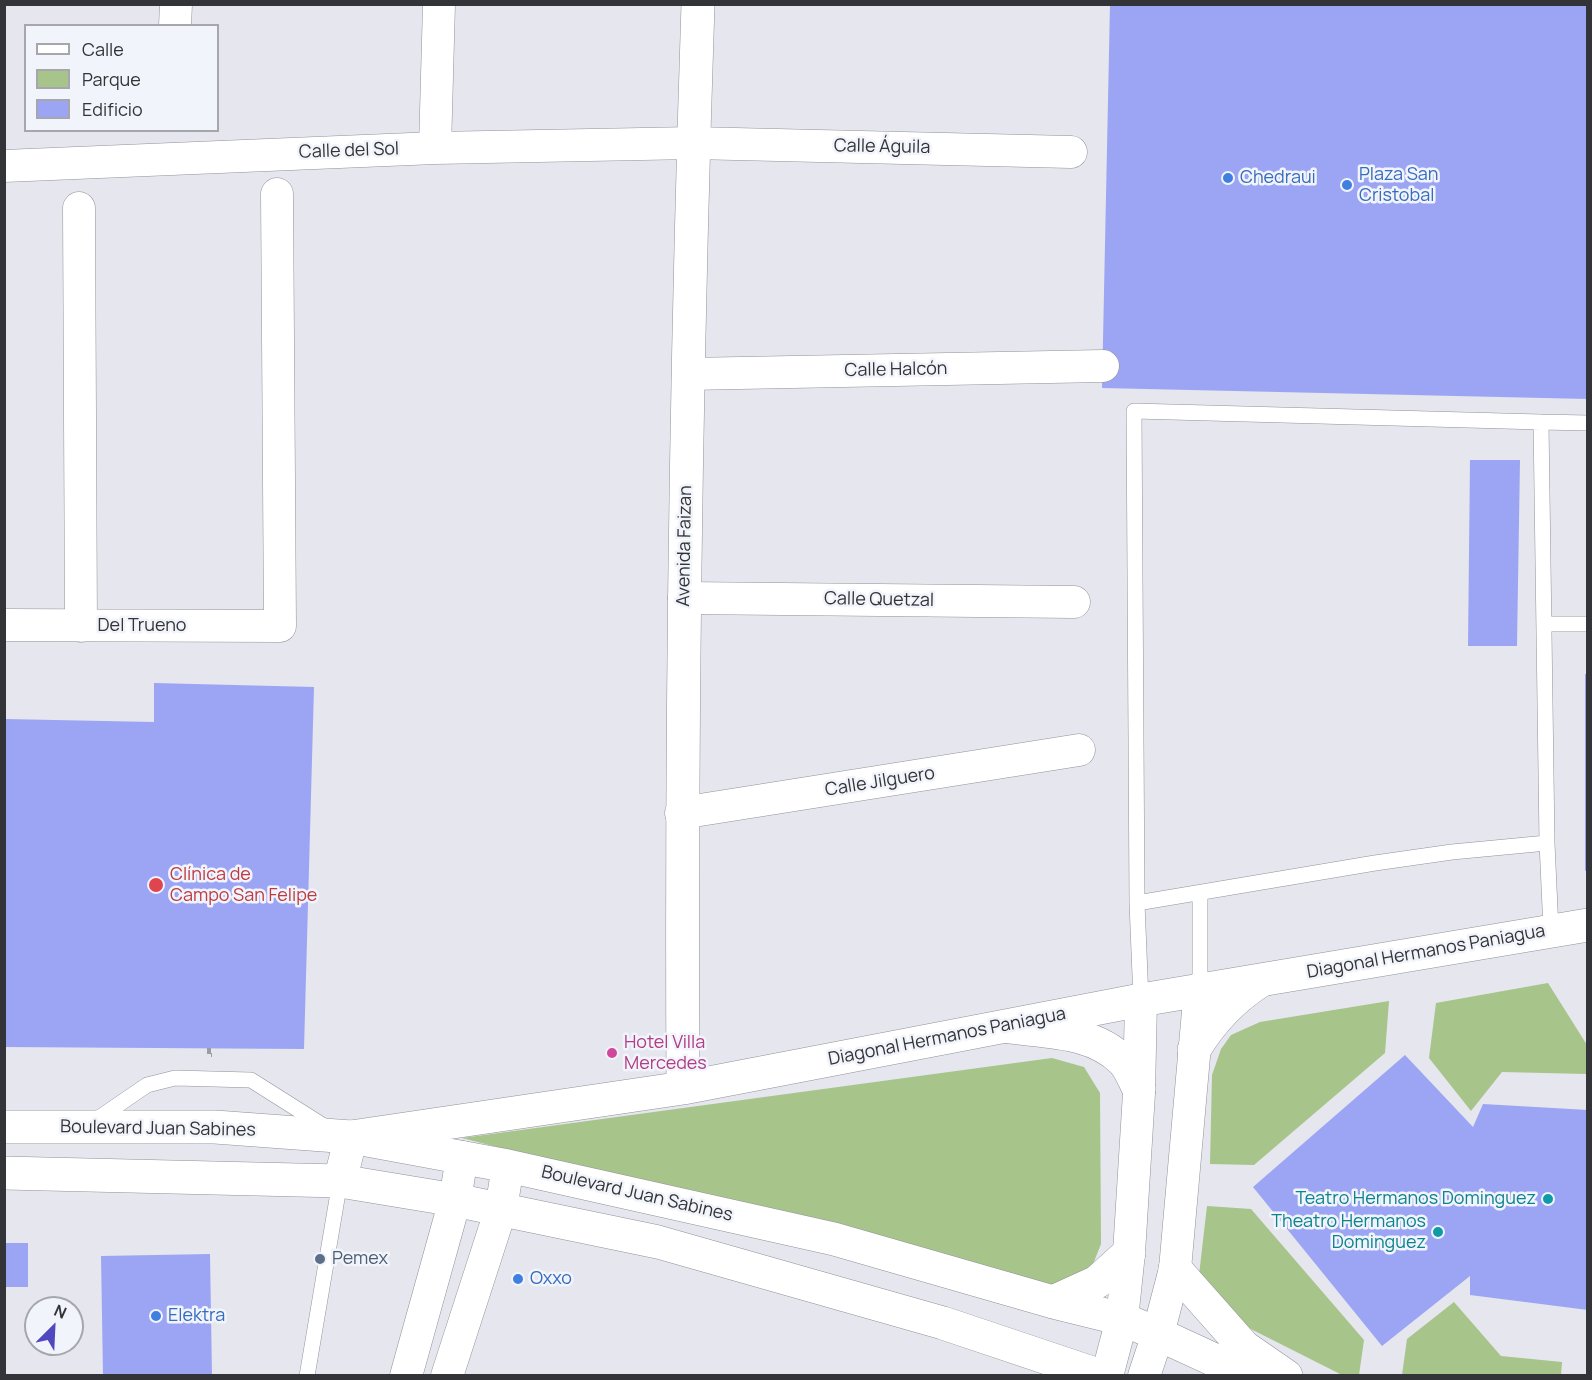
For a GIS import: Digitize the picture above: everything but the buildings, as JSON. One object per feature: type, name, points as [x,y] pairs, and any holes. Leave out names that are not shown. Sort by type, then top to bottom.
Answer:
[{"type":"main road","name":"Avenida Faizan","points":[[683,1088],[681,813],[688,374],[698,4]]},
{"type":"main road","name":"Diagonal Hermanos Paniagua","points":[[346,1136],[683,1088],[1200,989],[1260,981],[1587,925]]},
{"type":"main road","points":[[1194,1050],[1224,1009],[1260,981]]},
{"type":"main road","points":[[1005,1026],[1082,1037],[1105,1045],[1125,1062],[1139,1089]]},
{"type":"main road","name":"Boulevard Juan Sabines","points":[[4,1127],[215,1127],[346,1136],[508,1166],[834,1239],[1122,1320],[1158,1334],[1248,1376]]},
{"type":"main road","points":[[340,1181],[346,1136]]},
{"type":"main road","points":[[4,1173],[340,1181],[455,1200],[658,1242],[943,1323],[1101,1376]]},
{"type":"main road","points":[[1053,1302],[1096,1282],[1129,1253]]},
{"type":"main road","points":[[1175,1269],[1244,1347],[1286,1376]]},
{"type":"street","points":[[175,24],[176,4]]},
{"type":"street","points":[[435,148],[439,4]]},
{"type":"street","name":"Calle del Sol","points":[[4,166],[173,144],[435,148],[693,143]]},
{"type":"street","name":"Calle Águila","points":[[693,143],[1071,152]]},
{"type":"street","name":"Del Trueno","points":[[4,625],[280,626],[277,194]]},
{"type":"street","points":[[79,208],[81,626]]},
{"type":"street","name":"Calle Halcón","points":[[688,374],[1103,366]]},
{"type":"street","name":"Calle Quetzal","points":[[684,598],[1074,602]]},
{"type":"street","name":"Calle Jilguero","points":[[681,813],[1079,750]]},
{"type":"street","points":[[1144,1376],[1175,1269],[1200,989]]},
{"type":"street","points":[[1107,1376],[1122,1320],[1129,1253],[1139,1089],[1141,1000]]},
{"type":"street","points":[[406,1376],[455,1200],[462,1157]]},
{"type":"street","points":[[447,1376],[501,1209],[508,1166]]},
{"type":"lane","points":[[1141,1000],[1137,903],[1134,411],[1587,423]]},
{"type":"lane","points":[[1541,422],[1547,843],[1551,930]]},
{"type":"lane","points":[[1544,624],[1587,624]]},
{"type":"lane","points":[[1137,903],[1375,863],[1452,852],[1547,843]]},
{"type":"lane","points":[[1200,893],[1200,989]]},
{"type":"lane","points":[[86,1127],[147,1085],[176,1078],[251,1080],[346,1136]]},
{"type":"lane","points":[[307,1376],[340,1181]]},
{"type":"green space","points":[[1548,983],[1587,1045],[1587,1074],[1502,1072],[1471,1111],[1429,1058],[1436,1003]]},
{"type":"green space","points":[[1389,1001],[1385,1053],[1254,1165],[1210,1164],[1212,1075],[1221,1049],[1231,1035],[1260,1022]]},
{"type":"green space","points":[[1052,1058],[1084,1067],[1100,1093],[1101,1244],[1089,1274],[1058,1292],[462,1138]]},
{"type":"green space","points":[[1207,1206],[1251,1209],[1364,1340],[1359,1375],[1342,1375],[1235,1321],[1199,1275]]},
{"type":"green space","points":[[1454,1302],[1501,1356],[1562,1362],[1561,1375],[1402,1375],[1407,1339]]},
{"type":"place","name":"Chedraui","points":[[1228,178]]},
{"type":"place","name":"Plaza San Cristobal","points":[[1347,185]]},
{"type":"place","name":"Clínica de Campo San Felipe","points":[[156,885]]},
{"type":"place","name":"Hotel Villa Mercedes","points":[[612,1053]]},
{"type":"place","name":"Teatro Hermanos Dominguez","points":[[1548,1199]]},
{"type":"place","name":"Theatro Hermanos Dominguez","points":[[1438,1232]]},
{"type":"place","name":"Pemex","points":[[320,1259]]},
{"type":"place","name":"Oxxo","points":[[518,1279]]},
{"type":"place","name":"Elektra","points":[[156,1316]]}]
